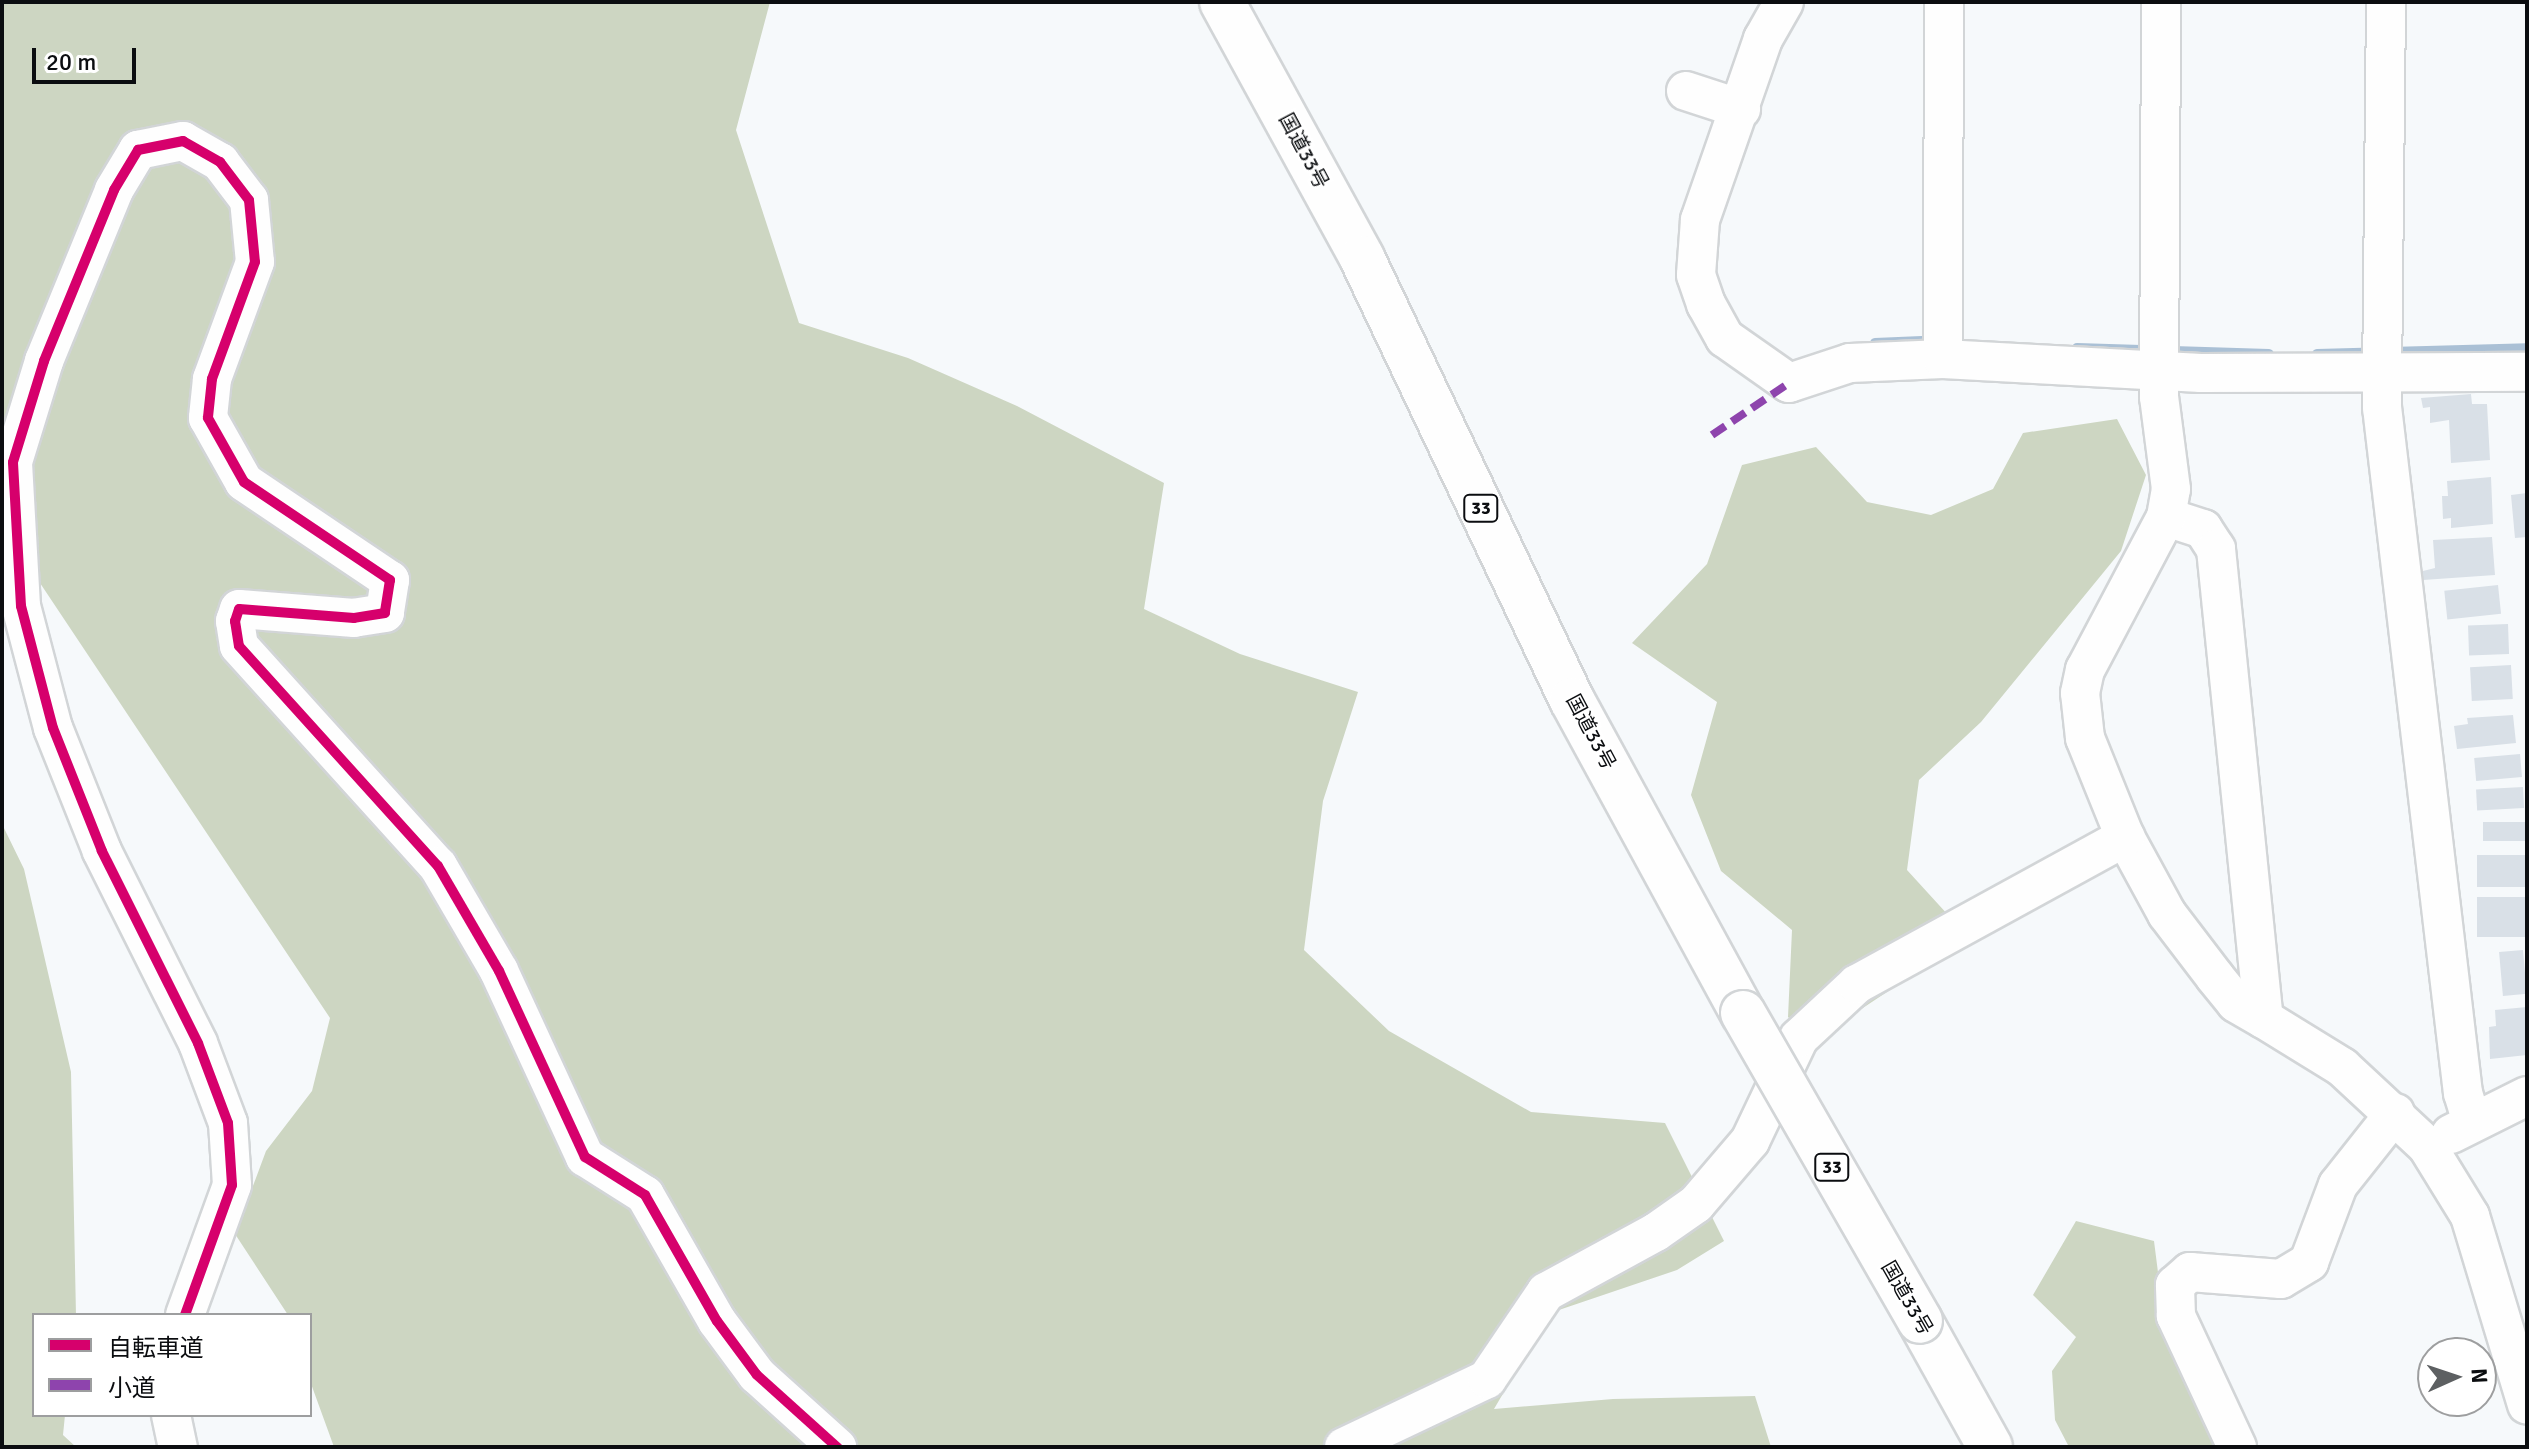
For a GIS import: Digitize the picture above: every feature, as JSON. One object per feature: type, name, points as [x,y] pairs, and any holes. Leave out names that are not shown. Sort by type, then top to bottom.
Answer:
[{"type":"highway","name":"国道33号","points":[[1222,2],[1362,258],[1572,700],[1743,1013],[1990,1447]]},
{"type":"street","points":[[1784,2],[1763,39],[1699,233],[1696,275],[1725,338],[1789,383],[1850,363],[1943,359],[2160,372],[2527,372]]},
{"type":"street","points":[[1943,359],[1944,2]]},
{"type":"street","points":[[2161,2],[2160,372],[2171,474],[2166,517],[2085,670],[2080,693],[2085,738],[2125,837],[2167,914],[2236,1003],[2342,1067],[2427,1146],[2470,1216],[2527,1405]]},
{"type":"street","points":[[2386,2],[2382,407],[2463,1093],[2472,1123]]},
{"type":"street","points":[[1686,91],[1741,109]]},
{"type":"street","points":[[186,1313],[232,1185],[228,1123],[198,1043],[102,851],[53,728],[21,606],[13,462],[44,361],[114,190],[138,150],[183,141],[220,162],[249,200],[255,262],[212,379],[208,418],[244,482],[390,580],[385,613],[354,618],[239,609],[235,621],[239,646],[438,866],[499,971],[585,1157],[645,1195],[717,1321],[757,1375],[837,1447]]},
{"type":"street","points":[[2166,517],[2203,529],[2216,549],[2264,1019]]},
{"type":"street","points":[[1344,1447],[1487,1379],[1546,1292],[1656,1232],[1696,1204],[1750,1141],[1799,1038],[1857,984],[2125,837]]},
{"type":"street","points":[[2427,1146],[2527,1096]]},
{"type":"street","points":[[2237,1447],[2176,1316],[2175,1285],[2190,1272],[2269,1279],[2300,1270],[2316,1250],[2338,1185],[2395,1113]]},
{"type":"street","points":[[171,1417],[178,1447]]},
{"type":"green space","points":[[2,2],[770,2],[736,130],[799,323],[908,358],[1017,406],[1164,483],[1144,609],[1240,654],[1358,692],[1323,801],[1304,950],[1389,1031],[1531,1112],[1665,1123],[1724,1241],[1677,1270],[1550,1313],[1494,1409],[1613,1399],[1755,1396],[1771,1447],[334,1447],[312,1386],[312,1313],[287,1313],[235,1234],[266,1151],[312,1091],[330,1018],[2,526]]},
{"type":"green space","points":[[2117,419],[2146,475],[2121,551],[1981,722],[1919,780],[1907,870],[1949,916],[1893,988],[1813,1041],[1788,1017],[1792,930],[1721,871],[1691,795],[1717,702],[1632,643],[1707,564],[1742,465],[1816,447],[1867,502],[1931,515],[1993,489],[2023,433]]},
{"type":"green space","points":[[2,824],[24,869],[71,1072],[76,1313],[32,1313],[32,1417],[65,1417],[63,1435],[76,1447],[2,1447]]},
{"type":"green space","points":[[2076,1221],[2154,1241],[2166,1335],[2227,1447],[2069,1447],[2055,1420],[2052,1371],[2076,1337],[2033,1295]]},
{"type":"building","points":[[2471,394],[2472,404],[2487,404],[2490,460],[2451,463],[2449,420],[2430,423],[2430,407],[2423,408],[2421,398]]},
{"type":"building","points":[[2491,477],[2493,524],[2451,528],[2451,518],[2443,519],[2442,496],[2448,496],[2447,481]]},
{"type":"building","points":[[2527,493],[2527,537],[2515,538],[2511,495]]},
{"type":"building","points":[[2492,537],[2495,575],[2423,580],[2423,571],[2435,568],[2433,540]]},
{"type":"building","points":[[2498,585],[2501,614],[2447,619],[2444,591]]},
{"type":"building","points":[[2508,624],[2509,654],[2469,655],[2468,625]]},
{"type":"building","points":[[2511,665],[2513,699],[2472,701],[2470,667]]},
{"type":"building","points":[[2513,715],[2516,743],[2457,749],[2454,726],[2468,724],[2467,718]]},
{"type":"building","points":[[2520,754],[2522,777],[2476,781],[2474,758]]},
{"type":"building","points":[[2523,787],[2524,808],[2477,810],[2476,789]]},
{"type":"building","points":[[2483,822],[2527,822],[2527,841],[2483,841]]},
{"type":"building","points":[[2477,855],[2527,855],[2527,887],[2477,887]]},
{"type":"building","points":[[2477,897],[2527,897],[2527,937],[2477,937]]},
{"type":"building","points":[[2523,950],[2527,994],[2503,996],[2499,952]]},
{"type":"building","points":[[2527,1007],[2527,1055],[2490,1059],[2489,1027],[2496,1026],[2495,1010]]},
{"type":"waterway","points":[[1875,343],[1922,341]]},
{"type":"waterway","points":[[2077,348],[2269,354]]},
{"type":"waterway","points":[[2317,354],[2527,348]]},
{"type":"marked path","points":[[1712,435],[1789,383]]},
{"type":"cycle path","points":[[186,1313],[232,1185],[228,1123],[198,1043],[102,851],[53,728],[21,606],[13,462],[44,361],[114,190],[138,150],[183,141],[220,162],[249,200],[255,262],[212,379],[208,418],[244,482],[390,580],[385,613],[354,618],[239,609],[235,621],[239,646],[438,866],[499,971],[585,1157],[645,1195],[717,1321],[757,1375],[837,1447]]}]
